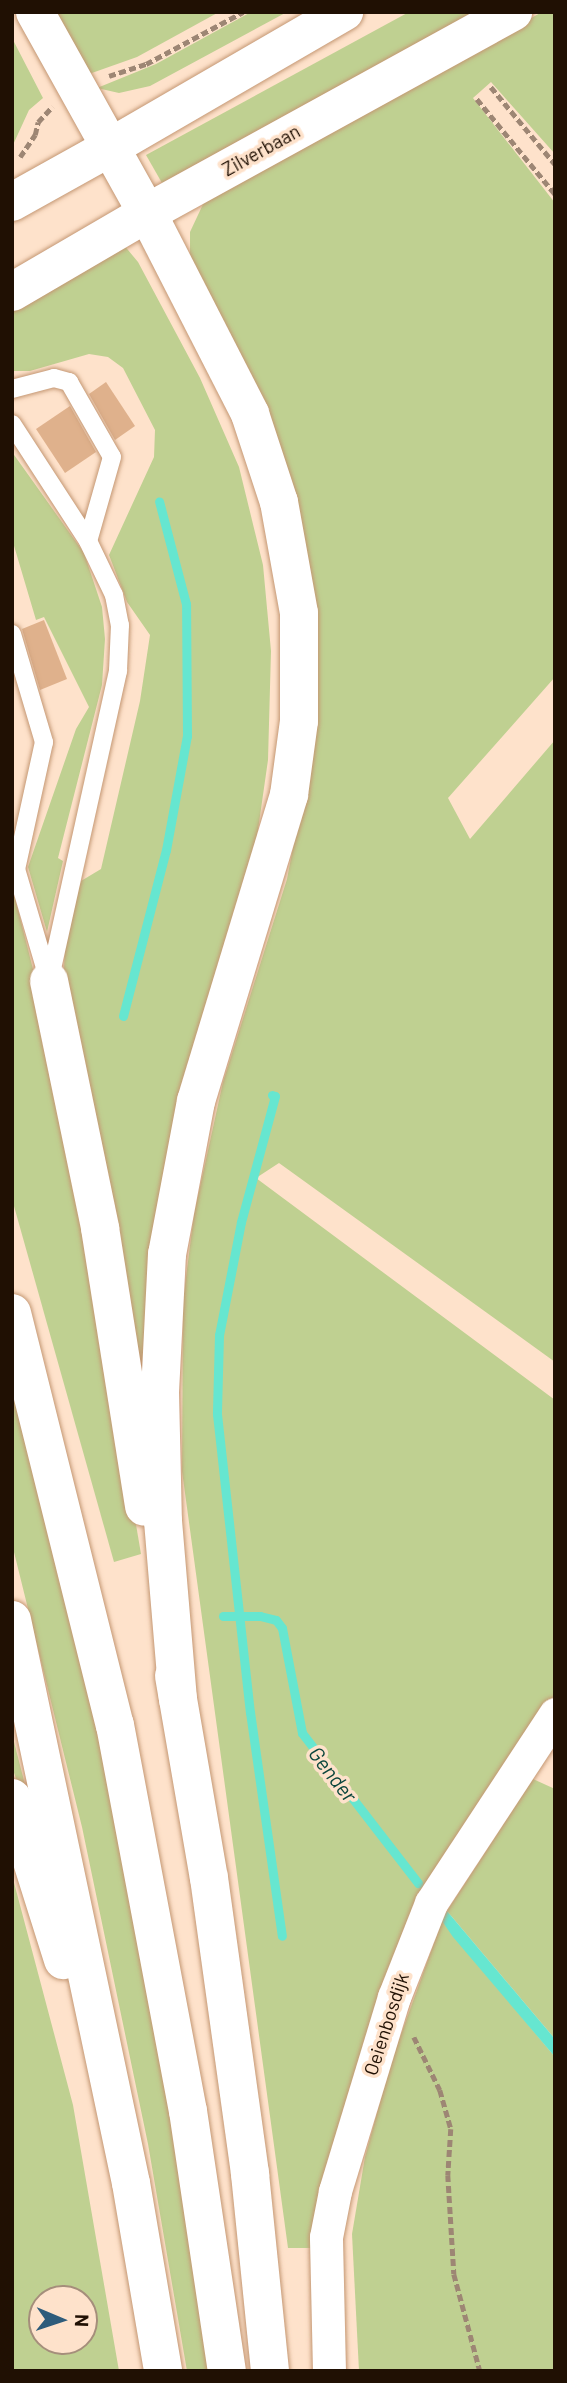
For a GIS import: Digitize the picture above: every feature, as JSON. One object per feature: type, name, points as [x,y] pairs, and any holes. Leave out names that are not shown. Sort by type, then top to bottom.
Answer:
[{"type":"main road","points":[[35,12],[147,213],[250,414],[289,544],[301,651],[299,721],[289,795],[196,1101],[167,1254],[160,1392],[163,1521],[178,1699]]},
{"type":"main road","points":[[12,202],[344,12]]},
{"type":"main road","name":"Zilverbaan","points":[[21,288],[147,213],[513,12]]},
{"type":"main road","points":[[49,981],[100,1228],[178,1699],[250,2174],[270,2371]]},
{"type":"main road","points":[[12,1313],[115,1725],[188,2111],[227,2371]]},
{"type":"main road","points":[[12,1620],[131,2183],[163,2371]]},
{"type":"main road","points":[[12,1798],[131,2183]]},
{"type":"street","name":"Oeienbosdijk","points":[[329,2371],[326,2237],[348,2145],[394,1997],[431,1903],[555,1714]]},
{"type":"lane","points":[[12,389],[54,378],[69,382],[112,457],[88,541]]},
{"type":"lane","points":[[12,424],[88,541],[114,595],[120,625],[118,671],[49,981]]},
{"type":"lane","points":[[12,634],[44,742],[16,869]]},
{"type":"lane","points":[[12,847],[49,981]]},
{"type":"path","points":[[14,163],[27,151],[46,112],[116,72],[146,64],[243,12]]},
{"type":"path","points":[[491,87],[555,164]]},
{"type":"path","points":[[477,99],[555,194]]},
{"type":"path","points":[[394,1997],[440,2090],[451,2129],[448,2175],[454,2274],[480,2371]]},
{"type":"green space","points":[[54,12],[219,12],[137,57],[89,74]]},
{"type":"green space","points":[[251,12],[287,12],[150,86],[119,93],[97,88],[156,64]]},
{"type":"green space","points":[[409,12],[475,12],[162,183],[146,155]]},
{"type":"green space","points":[[542,12],[555,12],[555,154],[491,82],[473,98],[555,203],[555,677],[448,798],[470,839],[555,740],[555,1362],[279,1163],[256,1178],[555,1400],[555,1694],[457,1842],[317,2248],[288,2248],[182,1471],[183,1301],[194,1214],[223,1082],[287,879],[308,769],[316,692],[190,256],[190,232],[205,200]]},
{"type":"green space","points":[[12,38],[43,98],[29,110],[12,147]]},
{"type":"green space","points":[[123,244],[138,262],[200,378],[239,467],[263,565],[271,651],[268,760],[250,886],[152,1430],[64,970],[65,941],[81,881],[101,869],[140,701],[150,635],[127,602],[109,555],[154,457],[155,430],[123,368],[108,357],[89,354],[30,371],[12,371],[12,301]]},
{"type":"green space","points":[[12,452],[84,553],[102,607],[105,639],[102,685],[58,858],[63,861],[47,932],[28,867],[76,729],[89,707],[44,617],[36,620],[12,539]]},
{"type":"green space","points":[[12,886],[60,1076],[141,1554],[114,1562],[12,1199]]},
{"type":"green space","points":[[12,1372],[102,1754],[168,2088],[210,2371],[187,2371],[148,2144],[82,1827],[12,1544]]},
{"type":"green space","points":[[12,1734],[30,1804],[25,1805],[12,1767]]},
{"type":"green space","points":[[533,1779],[555,1789],[555,2039],[447,1911]]},
{"type":"green space","points":[[12,1875],[73,2105],[119,2371],[12,2371]]},
{"type":"green space","points":[[442,1921],[555,2057],[555,2371],[359,2371],[352,2234],[365,2157],[391,2062]]},
{"type":"water","points":[[447,1911],[555,2039],[555,2057],[453,1937],[442,1921]]},
{"type":"building","points":[[106,382],[135,426],[115,440],[89,394]]},
{"type":"building","points":[[70,406],[96,452],[65,473],[36,429]]},
{"type":"building","points":[[44,620],[67,679],[40,690],[22,629]]},
{"type":"waterway","points":[[123,1016],[166,850],[187,736],[186,604],[159,501]]},
{"type":"waterway","points":[[272,1095],[275,1096],[241,1222],[219,1335],[217,1414],[250,1712],[282,1936]]},
{"type":"waterway","name":"Gender","points":[[223,1616],[260,1616],[276,1620],[282,1628],[302,1733],[418,1883]]}]
